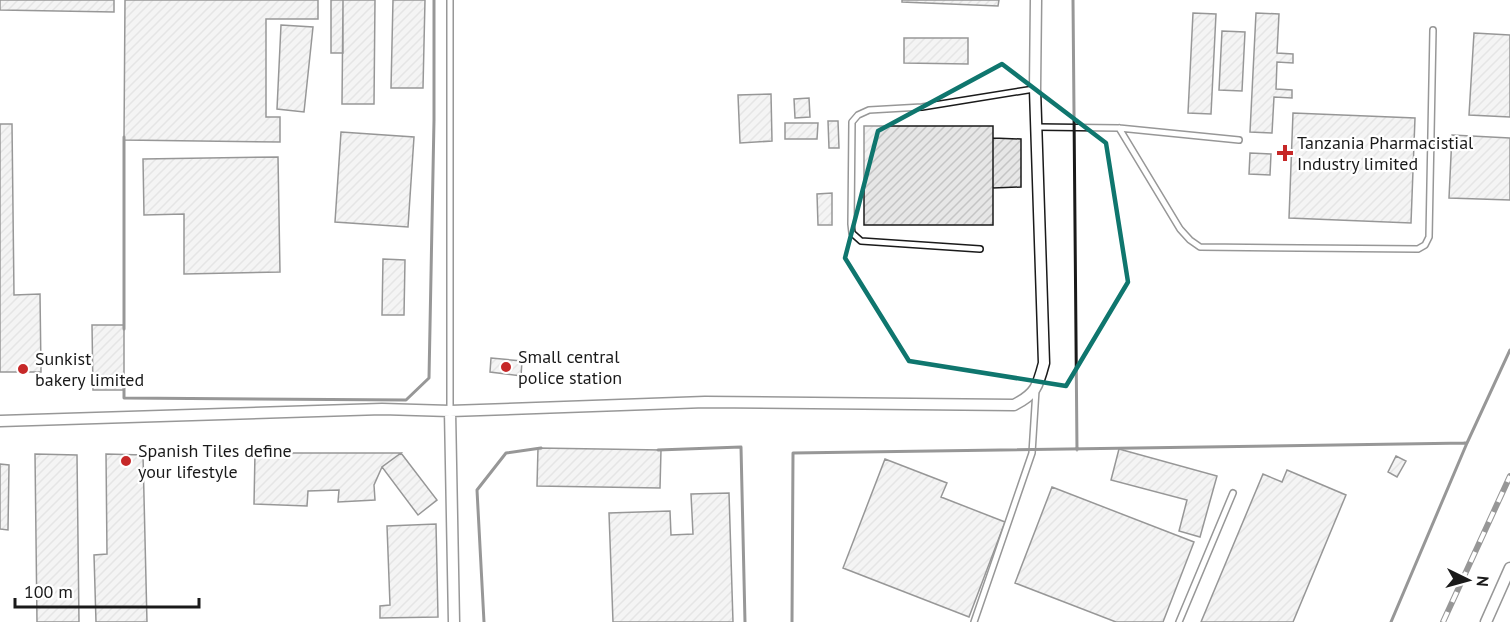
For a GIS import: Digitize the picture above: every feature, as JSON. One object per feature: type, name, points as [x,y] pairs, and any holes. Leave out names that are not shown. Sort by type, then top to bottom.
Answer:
[{"type":"street","points":[[0,422],[382,409],[450,411],[705,402],[1014,405],[1036,390],[1044,363],[1035,89],[1036,0]]},
{"type":"street","points":[[450,411],[454,622]]},
{"type":"street","points":[[1486,622],[1510,568]]},
{"type":"lane","points":[[450,0],[450,411]]},
{"type":"lane","points":[[1119,128],[1180,229],[1200,247],[1418,249],[1425,245],[1429,237],[1433,30]]},
{"type":"lane","points":[[980,249],[861,241],[852,233],[850,224],[852,122],[858,115],[869,110],[940,105],[1035,89]]},
{"type":"lane","points":[[1037,127],[1119,128],[1239,140]]},
{"type":"lane","points":[[974,622],[1032,453],[1036,390]]},
{"type":"lane","points":[[1179,622],[1233,493]]},
{"type":"highlighted area","points":[[1002,64],[1106,143],[1128,282],[1066,386],[909,361],[845,258],[878,131]]},
{"type":"building","points":[[0,0],[114,0],[114,12],[0,10]]},
{"type":"building","points":[[125,0],[318,0],[318,19],[266,19],[266,117],[280,117],[280,142],[124,140]]},
{"type":"building","points":[[331,0],[343,0],[343,53],[331,53]]},
{"type":"building","points":[[343,0],[375,0],[374,104],[342,104]]},
{"type":"building","points":[[393,0],[425,0],[423,88],[391,88]]},
{"type":"building","points":[[902,0],[999,0],[998,6],[902,2]]},
{"type":"building","points":[[1193,13],[1216,14],[1211,114],[1188,113]]},
{"type":"building","points":[[1256,13],[1279,14],[1277,53],[1293,54],[1293,63],[1277,62],[1276,89],[1292,90],[1292,98],[1274,97],[1272,133],[1250,132]]},
{"type":"building","points":[[281,25],[313,27],[304,112],[277,109]]},
{"type":"building","points":[[1222,31],[1245,32],[1242,91],[1219,90]]},
{"type":"building","points":[[1474,33],[1510,35],[1510,117],[1469,115]]},
{"type":"building","points":[[904,38],[968,38],[968,64],[904,63]]},
{"type":"building","points":[[771,94],[772,141],[740,143],[738,95]]},
{"type":"building","points":[[809,98],[810,117],[795,118],[794,99]]},
{"type":"building","points":[[1293,113],[1415,118],[1411,223],[1289,218]]},
{"type":"building","points":[[828,121],[838,121],[839,148],[829,148]]},
{"type":"building","points":[[785,123],[818,123],[817,139],[785,139]]},
{"type":"building","points":[[0,124],[12,124],[14,295],[40,294],[41,372],[0,372]]},
{"type":"building","points":[[864,126],[993,126],[993,225],[864,225]]},
{"type":"building","points":[[341,132],[414,137],[408,227],[335,222]]},
{"type":"building","points":[[1452,135],[1510,138],[1510,200],[1449,198]]},
{"type":"building","points":[[993,138],[1021,139],[1021,187],[993,188]]},
{"type":"building","points":[[1250,153],[1271,154],[1270,175],[1249,174]]},
{"type":"building","points":[[278,157],[280,272],[184,274],[184,214],[144,215],[143,159]]},
{"type":"building","points":[[832,193],[832,225],[818,225],[817,194]]},
{"type":"building","points":[[383,259],[405,260],[404,315],[382,315]]},
{"type":"building","points":[[92,325],[124,325],[124,390],[93,390]]},
{"type":"building","name":"Small central police station","points":[[491,358],[522,361],[521,376],[490,372]]},
{"type":"building","points":[[538,448],[661,450],[660,488],[537,486]]},
{"type":"building","points":[[1119,449],[1217,476],[1200,537],[1179,531],[1187,500],[1111,480]]},
{"type":"building","points":[[255,453],[401,453],[382,467],[374,485],[375,500],[338,502],[339,490],[308,491],[307,506],[254,504]]},
{"type":"building","points":[[401,453],[437,500],[418,515],[382,467]]},
{"type":"building","points":[[35,454],[77,455],[79,622],[37,622]]},
{"type":"building","points":[[106,454],[143,455],[147,622],[96,622],[94,555],[107,554]]},
{"type":"building","points":[[1396,456],[1406,461],[1397,477],[1388,472]]},
{"type":"building","points":[[885,459],[947,483],[941,497],[1005,522],[969,617],[843,568]]},
{"type":"building","points":[[0,464],[9,465],[8,530],[0,529]]},
{"type":"building","points":[[1287,470],[1346,495],[1293,622],[1201,622],[1263,474],[1282,482]]},
{"type":"building","points":[[1052,487],[1194,542],[1163,622],[1116,622],[1015,583]]},
{"type":"building","points":[[729,493],[733,622],[613,622],[609,513],[670,511],[671,535],[693,534],[691,494]]},
{"type":"building","points":[[436,524],[438,617],[380,618],[380,606],[390,605],[387,526]]},
{"type":"railway","points":[[1443,622],[1510,476]]},
{"type":"wall","points":[[124,386],[124,398],[406,400],[429,378],[434,0]]},
{"type":"wall","points":[[1073,0],[1077,450]]},
{"type":"wall","points":[[124,137],[124,329]]},
{"type":"wall","points":[[1464,443],[1467,443],[1510,350]]},
{"type":"wall","points":[[792,622],[793,453],[1467,443],[1391,622]]},
{"type":"wall","points":[[658,450],[741,447],[745,622]]},
{"type":"wall","points":[[484,622],[477,490],[506,453],[541,448]]},
{"type":"place","name":"Tanzania Pharmacistial Industry limited","points":[[1285,153]]},
{"type":"place","name":"Small central police station","points":[[506,367]]},
{"type":"place","name":"Sunkist bakery limited","points":[[23,369]]},
{"type":"place","name":"Spanish Tiles define your lifestyle","points":[[126,461]]}]
